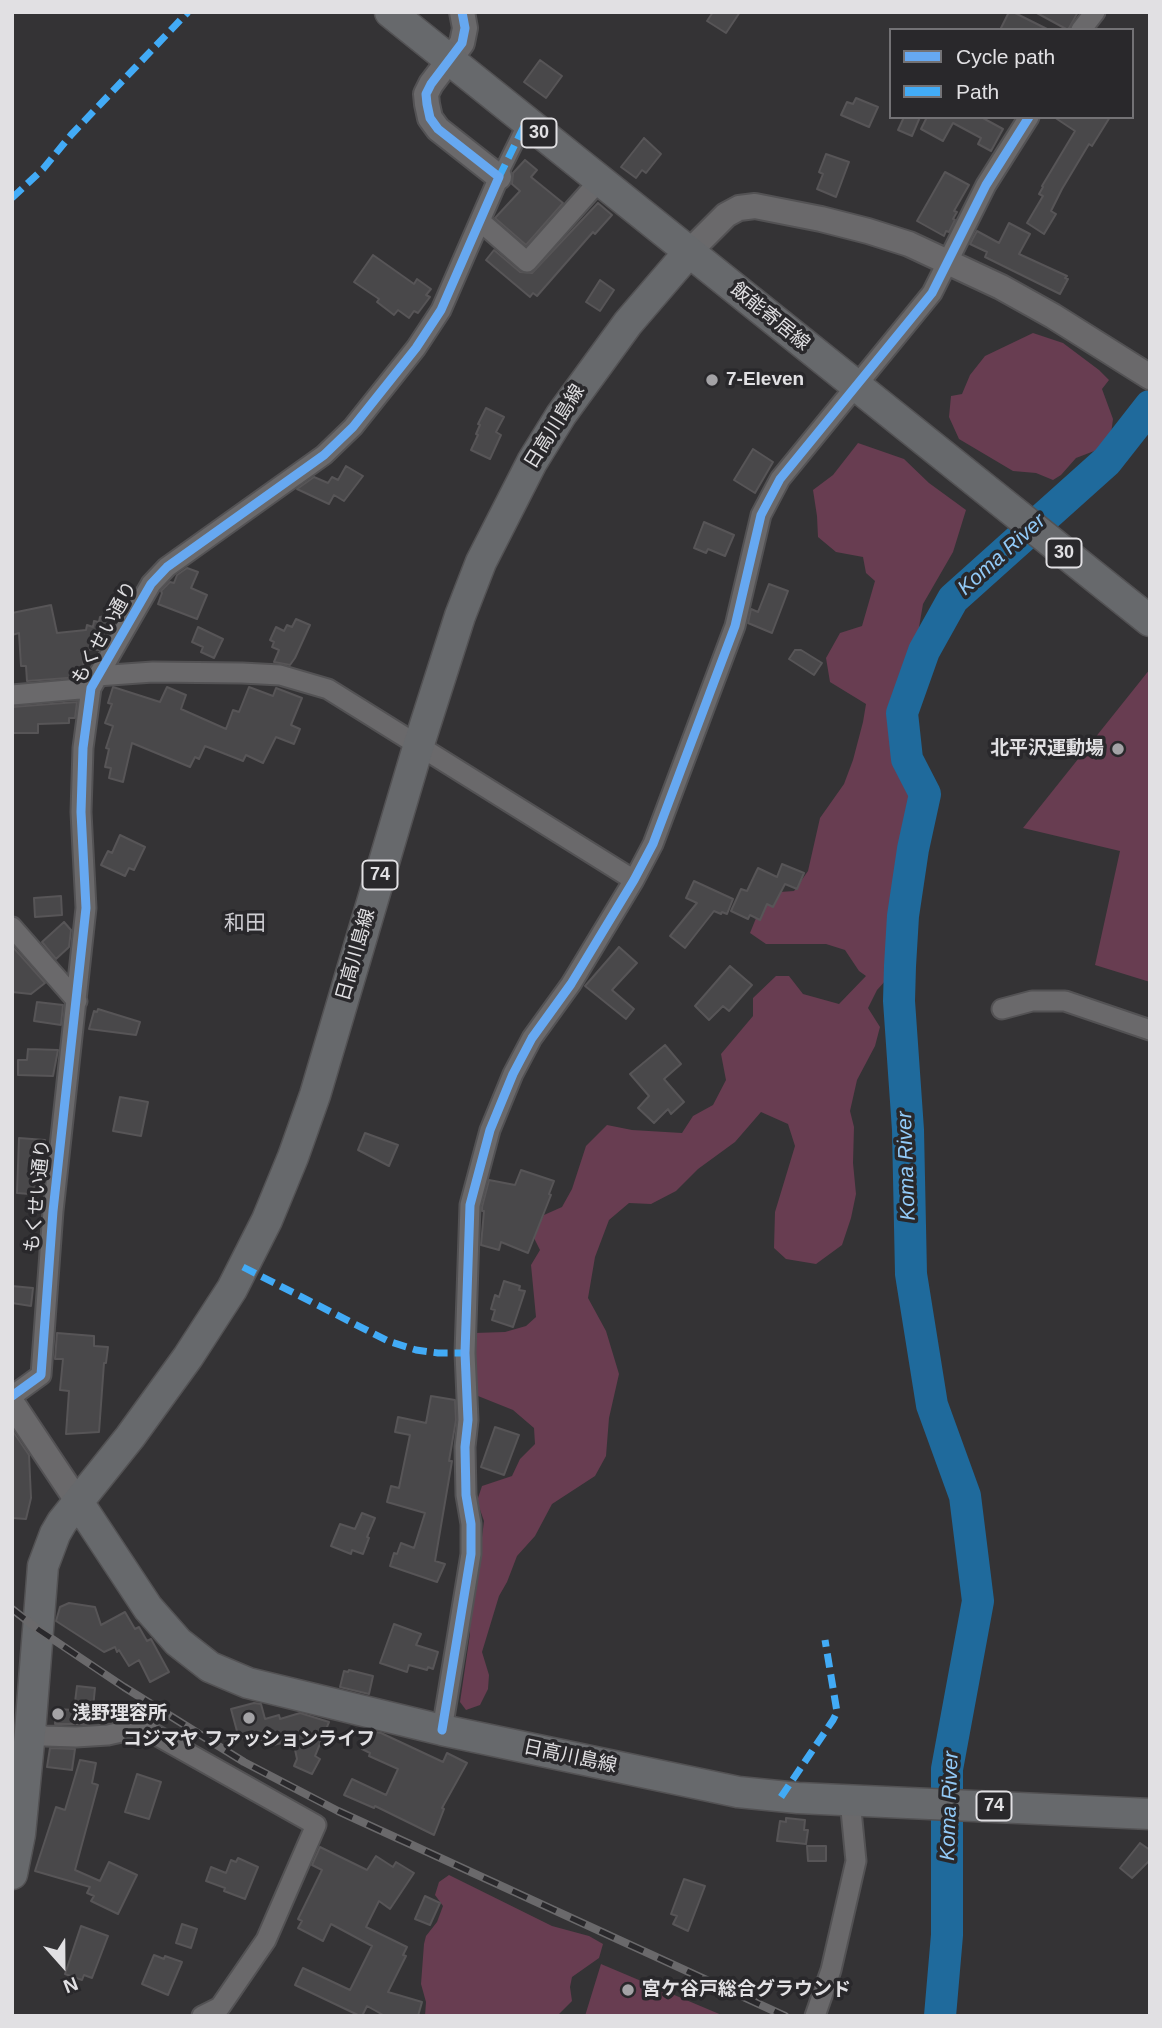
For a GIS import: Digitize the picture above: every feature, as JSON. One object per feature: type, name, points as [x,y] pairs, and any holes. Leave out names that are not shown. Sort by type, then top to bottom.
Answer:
[{"type":"main road","name":"飯能寄居線","points":[[390,12],[1150,621]]},
{"type":"main road","name":"日高川島線","points":[[12,1874],[21,1728],[43,1566],[55,1534],[188,1357],[232,1289],[267,1220],[315,1094],[419,744],[460,616],[481,562],[525,474],[561,415],[628,323],[689,252]]},
{"type":"main road","name":"日高川島線","points":[[78,1502],[148,1608],[178,1643],[210,1667],[248,1683],[442,1730],[738,1792],[798,1798],[1150,1814]]},
{"type":"street","points":[[462,12],[466,28],[462,43],[426,94],[430,118],[439,129],[499,177],[526,122]]},
{"type":"street","points":[[1083,28],[1095,12]]},
{"type":"street","points":[[442,1730],[471,1554],[471,1524],[466,1495],[468,1420],[465,1353],[470,1205],[490,1130],[513,1074],[532,1038],[571,984],[653,844],[735,626],[761,515],[780,479],[919,311],[949,262],[986,185],[1027,119]]},
{"type":"street","name":"もくせい通り","points":[[12,1396],[41,1375],[52,1211],[86,908],[83,748],[94,682],[151,584],[167,567],[324,455],[353,427],[416,348],[441,310],[499,177]]},
{"type":"street","points":[[481,222],[527,262],[599,181]]},
{"type":"street","points":[[689,252],[726,215],[739,208],[755,206],[868,231],[909,244],[1011,293],[1150,377]]},
{"type":"street","points":[[12,695],[153,672],[280,675],[328,689],[634,880]]},
{"type":"street","points":[[12,927],[77,1001]]},
{"type":"street","points":[[1002,1009],[1032,1001],[1065,1001],[1150,1030]]},
{"type":"street","points":[[12,1404],[78,1502]]},
{"type":"street","points":[[21,1728],[45,1736],[76,1737],[108,1735],[135,1729],[147,1730],[316,1825],[266,1940],[220,2007],[202,2016]]},
{"type":"street","points":[[815,2016],[831,1970],[856,1861],[859,1800]]},
{"type":"shaded area","points":[[1033,333],[1063,343],[1109,380],[1102,389],[1113,419],[1111,434],[1102,448],[1076,458],[1053,480],[1036,473],[1013,471],[959,439],[949,417],[951,396],[962,394],[970,375],[985,356]]},
{"type":"shaded area","points":[[858,443],[904,459],[929,483],[966,510],[953,552],[923,604],[918,633],[898,687],[890,736],[899,764],[912,785],[914,815],[925,831],[926,853],[921,865],[901,886],[895,954],[887,979],[877,990],[868,1008],[880,1027],[875,1046],[857,1080],[850,1111],[854,1127],[856,1194],[851,1218],[842,1245],[816,1264],[786,1259],[774,1248],[775,1212],[795,1146],[788,1124],[761,1112],[735,1142],[698,1169],[676,1191],[651,1204],[629,1203],[609,1220],[595,1257],[588,1298],[606,1331],[619,1374],[609,1418],[606,1456],[595,1476],[552,1504],[535,1536],[517,1556],[499,1596],[482,1652],[489,1675],[488,1689],[480,1705],[466,1710],[460,1702],[470,1634],[468,1615],[484,1521],[477,1501],[482,1486],[512,1476],[520,1459],[535,1444],[534,1428],[513,1410],[478,1396],[470,1383],[474,1333],[505,1332],[526,1326],[536,1317],[531,1265],[540,1250],[533,1236],[544,1215],[562,1207],[572,1189],[586,1146],[607,1125],[632,1130],[682,1133],[693,1116],[713,1105],[726,1080],[721,1054],[753,1016],[753,998],[776,976],[789,976],[803,994],[839,1004],[866,976],[859,971],[845,950],[826,944],[766,944],[750,933],[763,901],[780,892],[794,891],[808,871],[820,818],[844,784],[863,722],[866,704],[830,682],[826,658],[840,633],[862,626],[875,581],[866,573],[863,557],[836,552],[818,537],[813,490],[833,475]]},
{"type":"shaded area","name":"北平沢運動場","points":[[1150,669],[1150,982],[1095,965],[1120,851],[1023,828]]},
{"type":"shaded area","points":[[449,1875],[552,1926],[589,1936],[603,1944],[599,1958],[572,1977],[572,2001],[557,2016],[425,2016],[426,2002],[421,1984],[424,1944],[443,1906],[435,1895],[439,1882]]},
{"type":"shaded area","name":"宮ケ谷戸総合グラウンド","points":[[601,1964],[724,2016],[585,2016]]},
{"type":"building","points":[[713,12],[740,12],[726,33],[707,21]]},
{"type":"building","points":[[1009,12],[1013,12],[1045,28],[1001,28]]},
{"type":"building","points":[[1035,12],[1078,12],[1069,28]]},
{"type":"building","points":[[540,60],[562,76],[546,98],[524,82]]},
{"type":"building","points":[[856,98],[878,107],[869,127],[841,115],[847,102],[853,104]]},
{"type":"building","points":[[903,119],[919,119],[912,136],[898,130]]},
{"type":"building","points":[[926,119],[985,119],[1003,129],[991,151],[978,144],[981,138],[953,123],[943,141],[921,129]]},
{"type":"building","points":[[1057,119],[1109,119],[1092,146],[1089,144],[1062,189],[1051,211],[1056,214],[1044,234],[1027,223],[1043,196],[1039,194],[1042,186],[1075,131]]},
{"type":"building","points":[[644,138],[661,154],[646,173],[642,170],[636,178],[621,167]]},
{"type":"building","points":[[826,154],[849,162],[836,197],[817,189],[823,174],[819,172]]},
{"type":"building","points":[[525,160],[537,170],[531,177],[563,203],[526,245],[495,218],[520,191],[512,184],[513,173]]},
{"type":"building","points":[[945,172],[969,185],[954,211],[957,212],[953,219],[955,220],[944,236],[917,221]]},
{"type":"building","points":[[598,203],[612,215],[595,234],[593,232],[537,296],[533,293],[530,297],[486,260],[494,250],[520,272],[532,273]]},
{"type":"building","points":[[1009,223],[1030,234],[1019,254],[1067,276],[1060,294],[985,257],[987,252],[970,244],[977,231],[999,243]]},
{"type":"building","points":[[373,255],[414,284],[417,279],[431,289],[426,295],[430,297],[418,313],[414,311],[409,318],[398,310],[394,315],[377,302],[379,299],[354,282]]},
{"type":"building","points":[[600,280],[614,290],[600,311],[586,302]]},
{"type":"building","points":[[486,408],[504,417],[496,432],[501,435],[490,459],[471,450],[478,435],[478,424]]},
{"type":"building","points":[[753,449],[773,462],[755,493],[734,480]]},
{"type":"building","points":[[346,466],[363,476],[344,501],[334,495],[329,504],[297,489],[314,477],[328,483],[332,477],[338,480]]},
{"type":"building","points":[[704,522],[734,535],[725,556],[708,549],[706,553],[694,548]]},
{"type":"building","points":[[187,568],[198,572],[191,588],[207,595],[197,619],[158,604],[161,591],[170,582],[174,583],[177,575]]},
{"type":"building","points":[[769,584],[788,591],[772,633],[748,623],[751,609],[758,612]]},
{"type":"building","points":[[51,605],[57,633],[86,630],[87,625],[93,627],[94,621],[99,622],[100,617],[119,613],[99,650],[82,649],[84,672],[80,673],[81,677],[27,681],[26,666],[21,666],[19,633],[12,635],[12,613]]},
{"type":"building","points":[[296,619],[310,625],[295,658],[290,665],[274,662],[279,650],[272,647],[274,642],[270,640],[276,627],[284,631],[287,625],[292,627]]},
{"type":"building","points":[[198,627],[223,639],[214,658],[201,652],[203,647],[192,642]]},
{"type":"building","points":[[795,650],[801,650],[822,663],[814,675],[789,659]]},
{"type":"building","points":[[113,687],[160,702],[167,687],[186,695],[181,709],[226,729],[233,710],[239,712],[249,687],[273,696],[276,688],[302,698],[291,725],[300,729],[294,744],[276,737],[263,763],[246,755],[243,761],[205,746],[199,759],[195,757],[190,767],[132,743],[123,782],[109,778],[111,768],[105,767],[109,749],[106,748],[113,726],[105,723],[112,704],[108,703]]},
{"type":"building","points":[[77,702],[75,718],[69,718],[69,723],[38,724],[38,733],[12,733],[12,707]]},
{"type":"building","points":[[120,835],[145,847],[134,870],[129,868],[125,876],[101,865],[108,851],[112,853]]},
{"type":"building","points":[[782,864],[804,873],[797,889],[785,884],[773,907],[767,904],[760,920],[750,915],[748,919],[731,911],[741,889],[747,891],[758,868],[777,877]]},
{"type":"building","points":[[694,881],[733,899],[727,914],[714,911],[685,948],[670,936],[697,903],[686,898]]},
{"type":"building","points":[[61,896],[62,915],[35,917],[34,898]]},
{"type":"building","points":[[64,922],[71,930],[69,947],[56,959],[42,942]]},
{"type":"building","points":[[12,946],[45,983],[31,994],[12,992]]},
{"type":"building","points":[[619,947],[637,963],[612,990],[634,1009],[626,1019],[585,986]]},
{"type":"building","points":[[730,966],[752,985],[729,1011],[723,1006],[709,1020],[695,1006]]},
{"type":"building","points":[[37,1002],[63,1005],[61,1025],[34,1021]]},
{"type":"building","points":[[98,1009],[140,1022],[136,1035],[89,1029],[94,1011],[97,1012]]},
{"type":"building","points":[[665,1045],[681,1064],[664,1079],[684,1102],[671,1114],[668,1109],[654,1123],[638,1108],[649,1096],[630,1074]]},
{"type":"building","points":[[28,1049],[58,1050],[53,1076],[18,1075],[18,1060],[27,1060]]},
{"type":"building","points":[[120,1097],[148,1102],[141,1136],[113,1131]]},
{"type":"building","points":[[365,1133],[398,1145],[389,1166],[358,1150]]},
{"type":"building","points":[[19,1138],[45,1140],[47,1149],[42,1195],[17,1193]]},
{"type":"building","points":[[521,1170],[554,1181],[528,1253],[501,1242],[499,1250],[481,1245],[484,1211],[482,1207],[489,1180],[515,1185]]},
{"type":"building","points":[[504,1281],[520,1286],[519,1290],[525,1291],[513,1327],[492,1320],[495,1310],[491,1309],[495,1295],[499,1297]]},
{"type":"building","points":[[12,1286],[33,1288],[31,1306],[12,1303]]},
{"type":"building","points":[[57,1333],[94,1336],[94,1346],[108,1347],[104,1363],[99,1432],[66,1434],[69,1391],[60,1390],[63,1359],[55,1359]]},
{"type":"building","points":[[431,1396],[455,1400],[456,1420],[435,1561],[445,1564],[437,1582],[390,1566],[401,1543],[414,1548],[425,1513],[387,1502],[391,1486],[399,1488],[410,1435],[395,1432],[398,1417],[426,1423]]},
{"type":"building","points":[[495,1427],[519,1435],[504,1475],[481,1467]]},
{"type":"building","points":[[12,1430],[29,1455],[31,1498],[26,1519],[12,1518]]},
{"type":"building","points":[[362,1513],[375,1518],[363,1554],[352,1550],[351,1554],[331,1546],[340,1524],[355,1529]]},
{"type":"building","points":[[69,1603],[95,1607],[101,1625],[125,1612],[135,1629],[139,1627],[147,1641],[151,1639],[169,1672],[150,1682],[139,1660],[129,1666],[115,1647],[104,1652],[56,1621],[60,1607]]},
{"type":"building","points":[[394,1624],[421,1634],[416,1645],[438,1652],[433,1669],[409,1665],[407,1672],[380,1663]]},
{"type":"building","points":[[344,1671],[373,1676],[369,1694],[340,1687]]},
{"type":"building","points":[[77,1686],[95,1688],[93,1708],[89,1707],[88,1724],[55,1724],[56,1709],[74,1710]]},
{"type":"building","points":[[254,1703],[261,1704],[265,1719],[279,1715],[280,1719],[300,1713],[329,1722],[315,1756],[320,1759],[312,1774],[294,1766],[297,1759],[293,1740],[266,1747],[264,1739],[250,1743],[238,1735],[231,1709]]},
{"type":"building","points":[[370,1731],[381,1733],[443,1762],[447,1753],[467,1763],[442,1808],[444,1809],[434,1835],[375,1806],[374,1808],[344,1795],[352,1779],[386,1795],[398,1769],[369,1756],[370,1753],[362,1749]]},
{"type":"building","points":[[50,1748],[75,1749],[72,1770],[47,1767]]},
{"type":"building","points":[[80,1760],[96,1763],[92,1783],[98,1785],[75,1870],[100,1881],[109,1862],[137,1875],[118,1914],[91,1901],[94,1896],[87,1893],[90,1887],[35,1871],[56,1807],[65,1810]]},
{"type":"building","points":[[137,1774],[161,1782],[149,1819],[125,1812]]},
{"type":"building","points":[[786,1818],[805,1820],[804,1830],[808,1830],[806,1844],[777,1841],[780,1821],[786,1822]]},
{"type":"building","points":[[1140,1843],[1150,1850],[1150,1860],[1132,1878],[1120,1868]]},
{"type":"building","points":[[807,1846],[826,1846],[826,1861],[808,1861]]},
{"type":"building","points":[[320,1847],[367,1870],[376,1856],[393,1867],[396,1862],[414,1873],[390,1909],[379,1901],[366,1927],[407,1947],[403,1955],[406,1956],[388,1992],[422,2002],[418,2016],[385,2016],[367,2006],[360,2016],[295,1985],[303,1968],[350,1990],[372,1946],[331,1924],[323,1941],[298,1928],[302,1921],[298,1919],[322,1870],[312,1865]]},
{"type":"building","points":[[238,1858],[258,1867],[245,1899],[206,1881],[211,1867],[226,1873],[231,1860],[236,1862]]},
{"type":"building","points":[[684,1879],[705,1886],[688,1931],[673,1924],[677,1916],[671,1914]]},
{"type":"building","points":[[425,1896],[440,1903],[430,1925],[415,1919]]},
{"type":"building","points":[[182,1924],[197,1929],[191,1948],[176,1943]]},
{"type":"building","points":[[81,1926],[108,1936],[92,1978],[84,1975],[82,1980],[65,1974]]},
{"type":"building","points":[[154,1955],[182,1962],[168,1995],[142,1984]]},
{"type":"waterway","name":"Koma River","points":[[940,2016],[947,1935],[947,1769],[978,1601],[965,1496],[932,1405],[911,1274],[908,1130],[899,1001],[900,966],[903,916],[925,794],[907,759],[902,713],[924,651],[953,599],[1107,461],[1150,406]]},
{"type":"railway","points":[[12,1609],[124,1687],[244,1762],[338,1811],[785,2016]]},
{"type":"marked path","points":[[12,198],[43,169],[71,135],[188,12]]},
{"type":"marked path","points":[[499,177],[526,122]]},
{"type":"marked path","points":[[243,1267],[388,1341],[416,1350],[465,1353]]},
{"type":"marked path","points":[[781,1797],[837,1712],[825,1640]]},
{"type":"cycle path","points":[[12,1396],[41,1375],[53,1211],[86,908],[81,812],[83,748],[91,688],[151,584],[167,567],[324,455],[353,427],[416,348],[441,310],[499,177],[438,129],[430,118],[426,94],[462,43],[465,28],[462,12]]},
{"type":"cycle path","points":[[442,1730],[471,1554],[465,1447],[468,1420],[465,1353],[470,1205],[490,1130],[513,1074],[532,1038],[571,984],[653,844],[735,626],[761,515],[780,479],[932,293],[986,185],[1028,119]]},
{"type":"place","name":"7-Eleven","points":[[712,380]]},
{"type":"place","name":"北平沢運動場","points":[[1118,749]]},
{"type":"place","name":"浅野理容所","points":[[58,1714]]},
{"type":"place","name":"コジマヤ ファッションライフ","points":[[249,1718]]},
{"type":"place","name":"宮ケ谷戸総合グラウンド","points":[[628,1990]]},
{"type":"district","name":"和田","points":[[245,924]]}]
